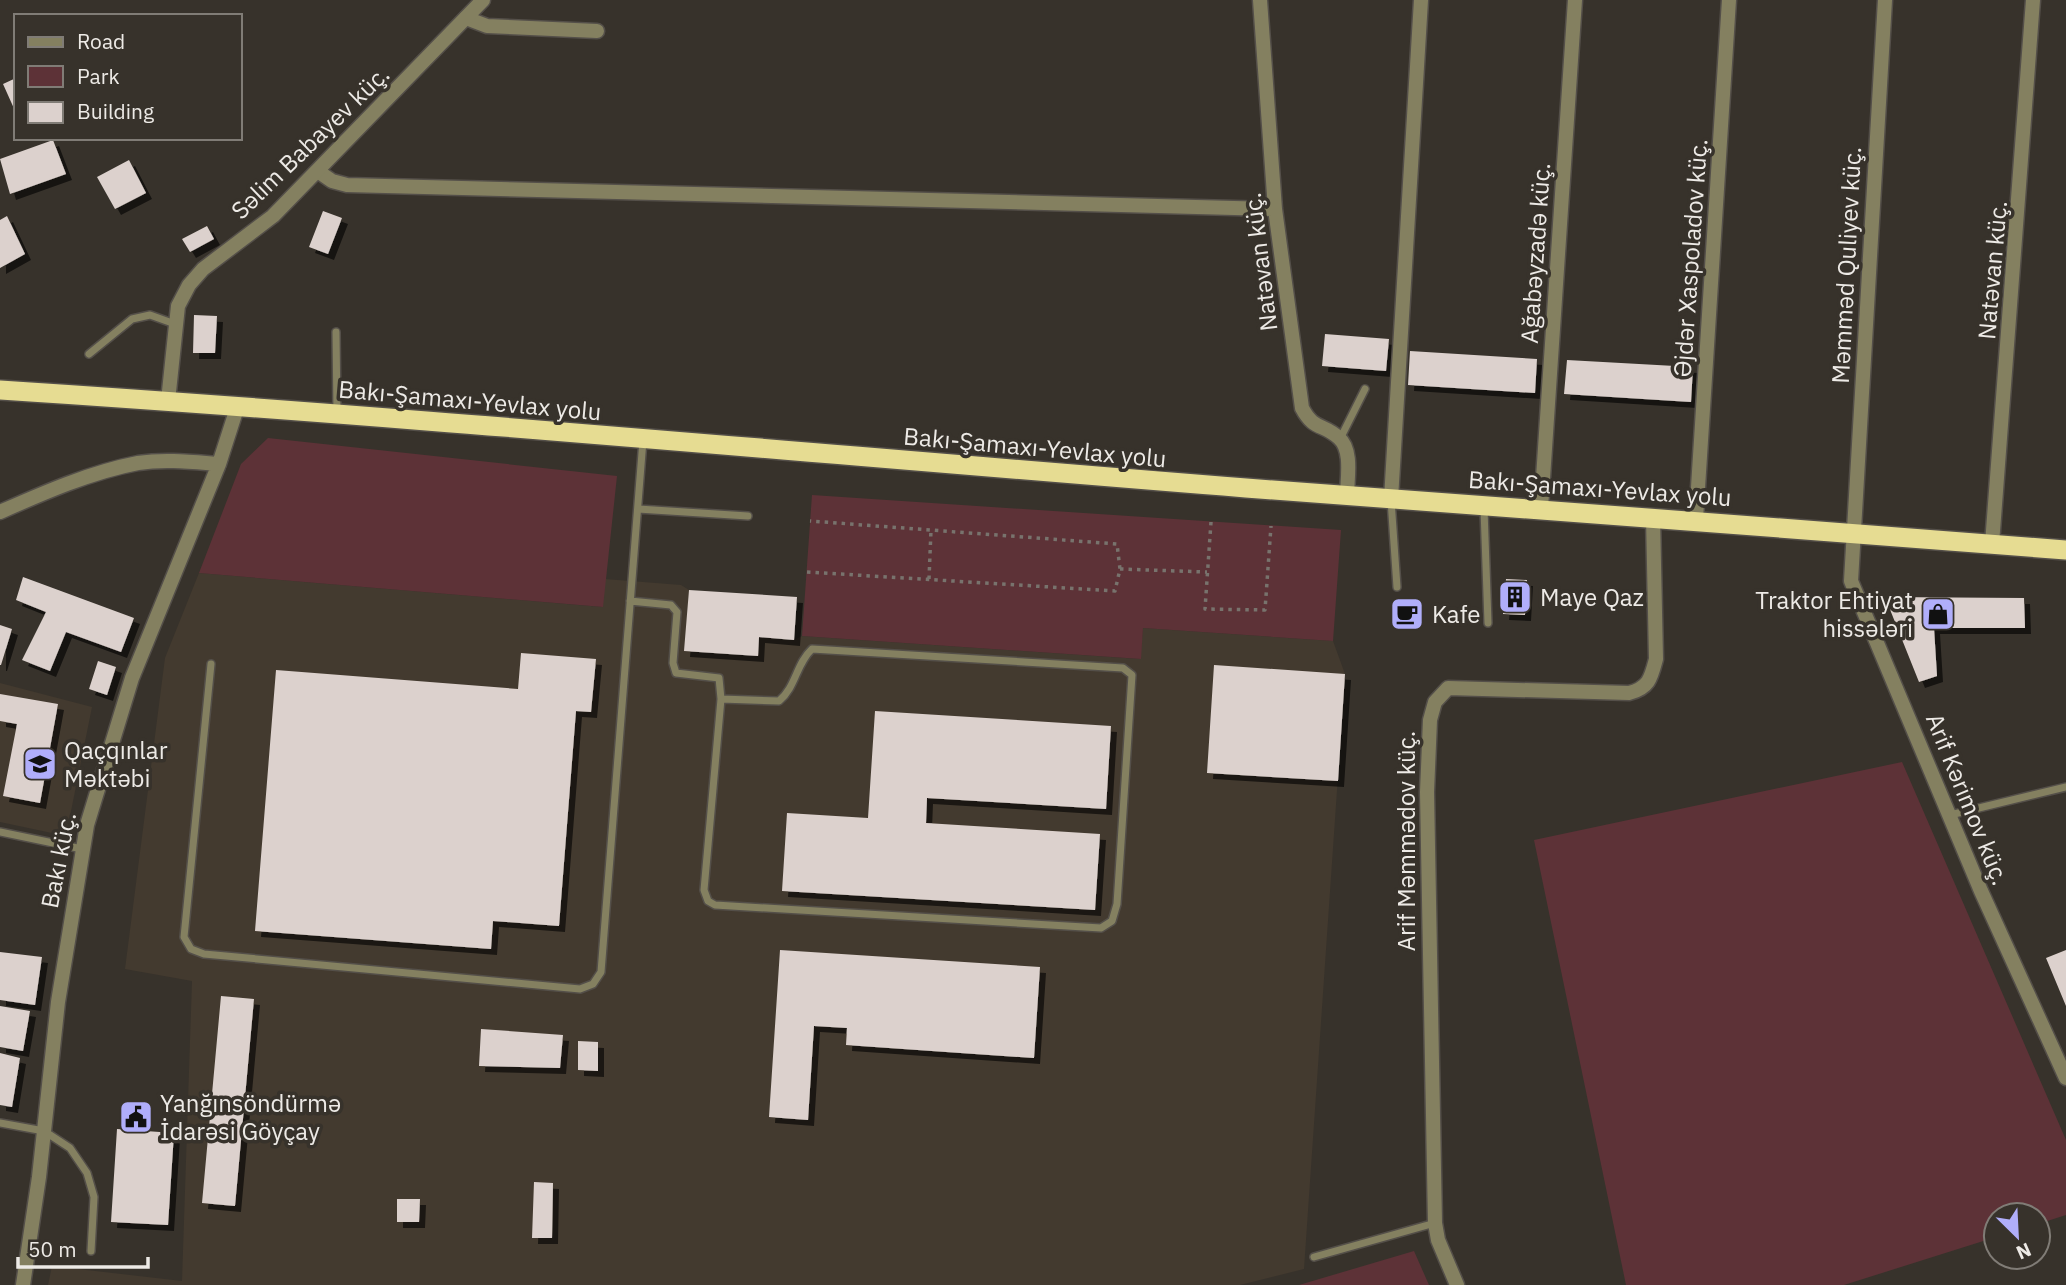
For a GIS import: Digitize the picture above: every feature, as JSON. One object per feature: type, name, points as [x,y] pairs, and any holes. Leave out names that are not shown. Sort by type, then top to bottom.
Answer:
[{"type":"highway","name":"Bakı-Şamaxı-Yevlax yolu","points":[[0,390],[238,405],[1347,496],[1696,519],[2066,550]]},
{"type":"street","name":"Səlim Babayev küç.","points":[[168,401],[178,306],[189,285],[203,269],[273,216],[319,172],[483,0]]},
{"type":"street","name":"Natəvan küç.","points":[[1260,0],[1275,209],[1302,408],[1310,422],[1340,439]]},
{"type":"street","points":[[1391,499],[1422,0]]},
{"type":"street","name":"Ağabəyzadə küç.","points":[[1541,508],[1574,0]]},
{"type":"street","name":"Əjdər Xaspoladov küç.","points":[[1696,519],[1729,0]]},
{"type":"street","name":"Məmməd Quliyev küç.","points":[[1853,532],[1885,0]]},
{"type":"street","name":"Natəvan küç.","points":[[1992,544],[2033,0]]},
{"type":"street","points":[[466,18],[487,26],[597,32]]},
{"type":"street","points":[[319,172],[332,181],[347,185],[1275,209]]},
{"type":"street","name":"Bakı küç.","points":[[23,1285],[58,1002],[82,849],[103,768],[132,678],[219,464],[238,405]]},
{"type":"street","points":[[1340,439],[1348,457],[1347,496]]},
{"type":"street","points":[[0,512],[90,477],[138,463],[175,461],[219,464]]},
{"type":"street","name":"Arif Məmmədov küç.","points":[[1457,1285],[1438,1240],[1435,1223],[1427,901],[1427,792],[1432,710],[1441,692],[1448,688],[1629,693],[1643,690],[1651,680],[1656,659],[1653,516]]},
{"type":"street","name":"Arif Kərimov küç.","points":[[1853,532],[1851,581],[1949,815],[2066,1078]]},
{"type":"lane","points":[[89,354],[132,320],[150,315],[176,324]]},
{"type":"lane","points":[[336,332],[337,414]]},
{"type":"lane","points":[[1340,439],[1365,389]]},
{"type":"lane","points":[[211,664],[184,937],[191,949],[204,954],[580,989],[593,984],[601,972],[643,439]]},
{"type":"lane","points":[[1391,499],[1397,587]]},
{"type":"lane","points":[[1484,504],[1488,623]]},
{"type":"lane","points":[[638,509],[748,516]]},
{"type":"lane","points":[[631,601],[671,605],[677,612],[673,663],[676,673],[719,678],[721,698],[704,890],[708,901],[715,905],[1101,928],[1112,921],[1117,904],[1132,675],[1123,668],[812,649],[802,658],[789,693],[779,701],[721,698]]},
{"type":"lane","points":[[1949,815],[2066,787]]},
{"type":"lane","points":[[0,832],[82,849]]},
{"type":"lane","points":[[0,1123],[44,1131],[70,1148],[87,1173],[94,1197],[91,1251]]},
{"type":"lane","points":[[1314,1257],[1435,1223]]},
{"type":"path","points":[[807,572],[1115,591],[1120,569],[1117,544],[810,521]]},
{"type":"path","points":[[1210,522],[1205,609],[1265,610],[1271,526]]},
{"type":"path","points":[[929,579],[932,530]]},
{"type":"path","points":[[1120,569],[1208,572]]},
{"type":"shaded area","points":[[199,573],[602,607],[605,579],[681,585],[689,590],[685,651],[758,656],[759,637],[794,640],[802,636],[1140,659],[1143,628],[1333,641],[1345,674],[1304,1269],[1240,1285],[48,1285],[52,1266],[182,1281],[192,981],[125,969],[165,658]]},
{"type":"shaded area","name":"Qaçqınlar Məktəbi","points":[[0,683],[92,707],[66,836],[0,822]]},
{"type":"green space","points":[[268,438],[617,476],[603,607],[199,573],[241,464]]},
{"type":"green space","points":[[812,495],[1341,530],[1333,641],[1143,628],[1141,659],[802,636]]},
{"type":"green space","points":[[1902,762],[2066,1140],[2066,1215],[2052,1220],[2052,1201],[1982,1201],[1982,1241],[1844,1285],[1626,1285],[1534,840]]},
{"type":"green space","points":[[1414,1251],[1429,1285],[1299,1285]]},
{"type":"building","points":[[14,79],[14,109],[3,84]]},
{"type":"building","points":[[53,140],[66,174],[10,194],[0,159]]},
{"type":"building","points":[[129,160],[146,193],[115,209],[97,177]]},
{"type":"building","points":[[323,211],[342,218],[328,254],[309,247]]},
{"type":"building","points":[[7,216],[25,254],[0,268],[0,220]]},
{"type":"building","points":[[207,226],[214,239],[190,252],[182,239]]},
{"type":"building","points":[[194,315],[217,316],[215,353],[193,353]]},
{"type":"building","points":[[1325,334],[1389,339],[1386,371],[1322,366]]},
{"type":"building","points":[[1410,351],[1537,359],[1535,393],[1408,385]]},
{"type":"building","points":[[1567,360],[1693,367],[1691,402],[1564,394]]},
{"type":"building","points":[[23,577],[134,618],[121,652],[66,632],[50,671],[22,660],[46,612],[16,600]]},
{"type":"building","name":"Maye Qaz","points":[[1506,579],[1527,580],[1525,615],[1503,614]]},
{"type":"building","points":[[689,590],[797,597],[794,640],[759,637],[758,656],[684,651]]},
{"type":"building","points":[[1885,597],[2024,598],[2025,628],[1934,628],[1937,676],[1919,682]]},
{"type":"building","points":[[0,625],[12,629],[1,665],[0,665]]},
{"type":"building","points":[[521,653],[596,659],[591,712],[576,711],[559,926],[493,921],[491,949],[255,931],[276,670],[518,689]]},
{"type":"building","points":[[98,661],[116,667],[107,695],[89,689]]},
{"type":"building","points":[[1214,665],[1345,674],[1338,781],[1207,773]]},
{"type":"building","points":[[0,694],[58,704],[40,803],[3,796],[17,724],[0,721]]},
{"type":"building","points":[[875,711],[1111,726],[1106,809],[927,798],[926,823],[1100,834],[1095,910],[782,891],[787,813],[868,818]]},
{"type":"building","points":[[780,950],[1040,967],[1034,1058],[846,1045],[847,1028],[814,1026],[808,1120],[769,1117]]},
{"type":"building","points":[[2066,950],[2066,1006],[2046,958]]},
{"type":"building","points":[[0,952],[42,957],[35,1005],[0,1000]]},
{"type":"building","points":[[221,996],[254,999],[235,1206],[202,1203]]},
{"type":"building","points":[[0,1006],[30,1011],[23,1051],[0,1047]]},
{"type":"building","points":[[481,1029],[563,1035],[560,1068],[479,1066]]},
{"type":"building","points":[[578,1041],[598,1042],[598,1071],[578,1070]]},
{"type":"building","points":[[0,1053],[20,1058],[12,1107],[0,1105]]},
{"type":"building","points":[[117,1129],[174,1133],[168,1225],[111,1222]]},
{"type":"building","points":[[534,1182],[553,1183],[552,1238],[532,1238]]},
{"type":"building","points":[[397,1199],[420,1199],[419,1222],[397,1222]]},
{"type":"place","name":"Maye Qaz","points":[[1515,597]]},
{"type":"place","name":"Kafe","points":[[1407,614]]},
{"type":"place","name":"Traktor Ehtiyat hissələri","points":[[1938,614]]},
{"type":"place","name":"Qaçqınlar Məktəbi","points":[[40,764]]},
{"type":"place","name":"Yanğınsöndürmə İdarəsi Göyçay","points":[[136,1117]]}]
